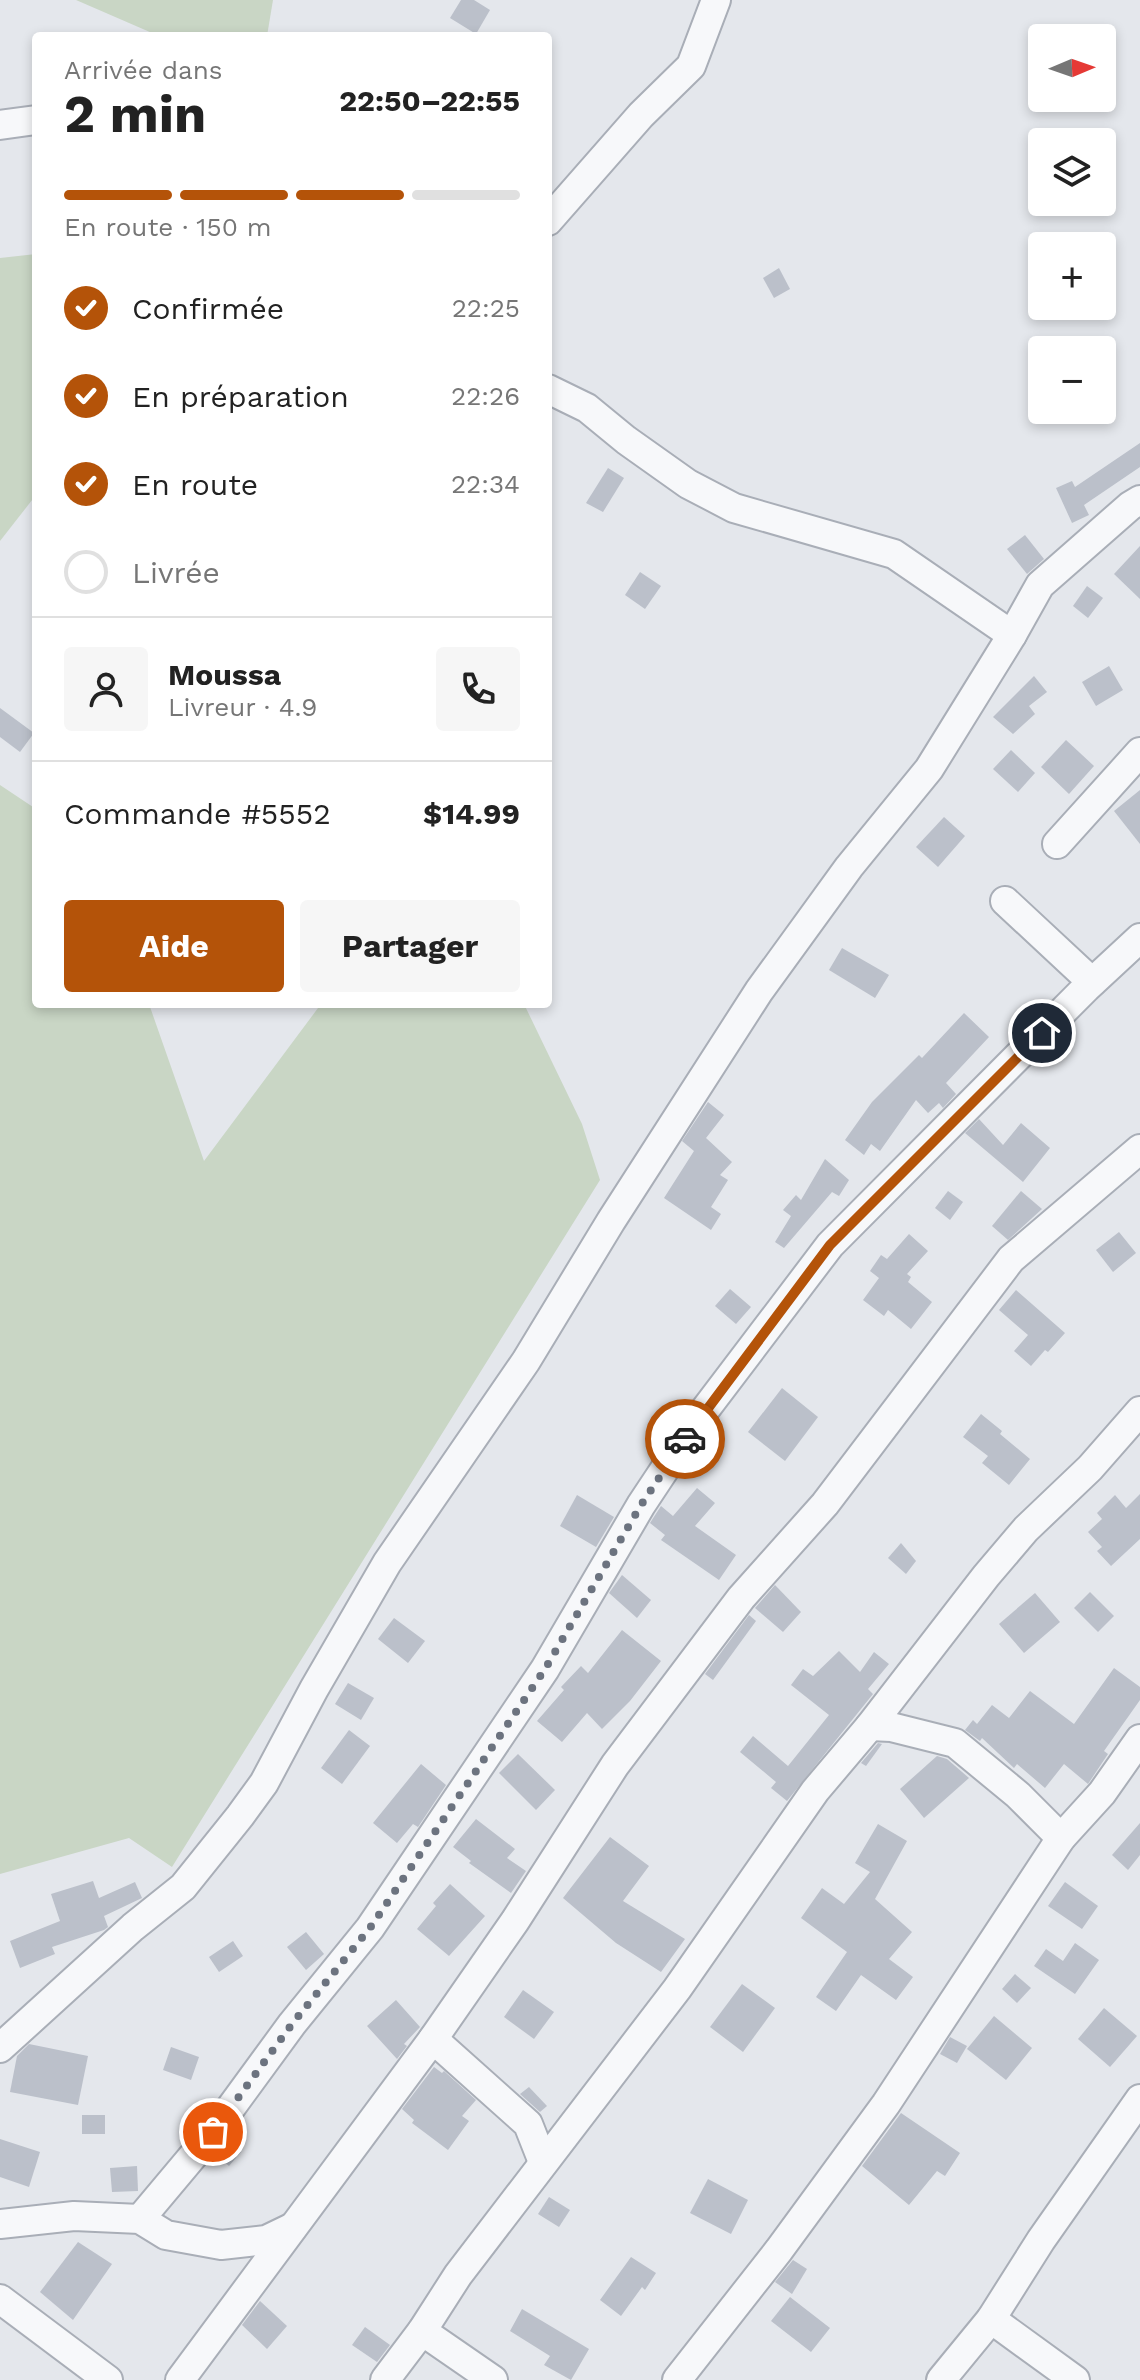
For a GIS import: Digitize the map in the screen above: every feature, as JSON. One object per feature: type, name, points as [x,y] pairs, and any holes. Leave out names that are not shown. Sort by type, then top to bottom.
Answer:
[{"type":"street","points":[[552,216],[641,115],[691,66],[716,0]]},
{"type":"street","points":[[0,125],[32,121]]},
{"type":"street","points":[[552,391],[587,408],[688,484],[734,508],[894,554],[1012,635]]},
{"type":"street","points":[[0,2048],[133,1927],[183,1887],[264,1783],[387,1563],[526,1361],[611,1221],[759,991],[849,867],[929,769],[1040,585],[1140,500]]},
{"type":"street","points":[[1057,844],[1140,752]]},
{"type":"street","points":[[1005,901],[1092,982]]},
{"type":"street","points":[[140,2219],[213,2132],[292,2024],[370,1928],[545,1669],[641,1505],[698,1419],[830,1245],[1092,982],[1140,938]]},
{"type":"street","points":[[180,2380],[433,2039],[515,1921],[615,1765],[741,1598],[825,1504],[1011,1259],[1140,1149]]},
{"type":"street","points":[[385,2380],[422,2331],[458,2275],[677,1989],[815,1791],[1026,1529],[1090,1468],[1140,1411]]},
{"type":"street","points":[[870,1726],[891,1727],[955,1743],[1018,1795],[1061,1838]]},
{"type":"street","points":[[677,2380],[779,2250],[886,2104],[1061,1838],[1102,1793],[1140,1739]]},
{"type":"street","points":[[433,2039],[528,2124],[543,2162]]},
{"type":"street","points":[[941,2380],[991,2319],[1041,2240],[1140,2099]]},
{"type":"street","points":[[0,2224],[74,2216],[140,2219],[166,2235],[221,2245],[266,2240],[294,2226]]},
{"type":"street","points":[[0,2299],[108,2380]]},
{"type":"street","points":[[991,2319],[1075,2380]]},
{"type":"street","points":[[422,2331],[493,2380]]},
{"type":"green space","points":[[76,0],[273,0],[268,32],[150,32]]},
{"type":"green space","points":[[32,254],[32,500],[0,541],[0,258]]},
{"type":"green space","points":[[0,785],[32,806],[32,1008],[150,1008],[204,1161],[318,1008],[526,1008],[582,1124],[600,1180],[172,1867],[129,1838],[0,1874]]},
{"type":"building","points":[[461,0],[474,0],[490,10],[477,32],[450,18]]},
{"type":"building","points":[[779,268],[790,289],[774,298],[763,278]]},
{"type":"building","points":[[1140,443],[1140,467],[1084,505],[1089,515],[1072,523],[1056,488],[1072,481],[1075,487]]},
{"type":"building","points":[[608,468],[624,478],[603,512],[586,503]]},
{"type":"building","points":[[1025,535],[1044,559],[1027,574],[1007,549]]},
{"type":"building","points":[[1140,546],[1140,599],[1114,574]]},
{"type":"building","points":[[640,572],[661,586],[645,609],[625,595]]},
{"type":"building","points":[[1087,586],[1103,598],[1088,618],[1073,606]]},
{"type":"building","points":[[1109,666],[1123,690],[1096,706],[1082,682]]},
{"type":"building","points":[[1034,676],[1047,692],[1029,706],[1035,714],[1013,734],[993,717]]},
{"type":"building","points":[[0,708],[32,732],[20,752],[0,737]]},
{"type":"building","points":[[1066,740],[1094,766],[1069,794],[1041,767]]},
{"type":"building","points":[[1011,750],[1035,773],[1018,792],[993,769]]},
{"type":"building","points":[[1140,790],[1140,844],[1114,811]]},
{"type":"building","points":[[944,817],[965,836],[938,867],[916,847]]},
{"type":"building","points":[[842,948],[889,975],[875,998],[829,970]]},
{"type":"building","points":[[964,1013],[989,1037],[946,1083],[956,1094],[943,1108],[939,1103],[928,1113],[916,1100],[880,1151],[871,1144],[864,1155],[845,1140],[872,1102],[919,1055],[922,1058]]},
{"type":"building","points":[[708,1102],[724,1115],[706,1138],[732,1162],[720,1175],[728,1180],[711,1207],[721,1214],[711,1230],[664,1198],[694,1151],[682,1141]]},
{"type":"building","points":[[979,1119],[1003,1145],[1021,1123],[1050,1148],[1023,1182],[965,1133]]},
{"type":"building","points":[[825,1159],[849,1180],[839,1196],[832,1192],[784,1248],[775,1242],[791,1216],[783,1210],[796,1195],[801,1200]]},
{"type":"building","points":[[948,1191],[963,1202],[950,1220],[935,1208]]},
{"type":"building","points":[[1021,1191],[1042,1209],[1008,1240],[992,1226]]},
{"type":"building","points":[[1119,1232],[1136,1253],[1113,1272],[1096,1250]]},
{"type":"building","points":[[909,1234],[928,1251],[907,1274],[911,1277],[908,1282],[932,1302],[911,1329],[888,1310],[884,1316],[863,1300],[879,1278],[870,1271],[881,1255],[887,1259]]},
{"type":"building","points":[[730,1289],[751,1307],[736,1324],[715,1306]]},
{"type":"building","points":[[1016,1290],[1065,1333],[1031,1366],[1014,1351],[1028,1335],[999,1310]]},
{"type":"building","points":[[782,1388],[818,1417],[785,1461],[748,1432]]},
{"type":"building","points":[[981,1414],[1030,1459],[1009,1485],[982,1463],[988,1456],[963,1437]]},
{"type":"building","points":[[697,1488],[715,1503],[695,1526],[736,1555],[719,1580],[661,1540],[665,1535],[650,1523],[661,1506],[673,1516]]},
{"type":"building","points":[[1140,1494],[1140,1539],[1111,1566],[1097,1551],[1102,1547],[1088,1532],[1102,1519],[1097,1513],[1115,1495],[1126,1508]]},
{"type":"building","points":[[577,1495],[614,1517],[596,1547],[560,1526]]},
{"type":"building","points":[[901,1543],[916,1561],[906,1574],[888,1558]]},
{"type":"building","points":[[622,1575],[651,1600],[637,1618],[609,1593]]},
{"type":"building","points":[[775,1585],[801,1612],[783,1632],[755,1608]]},
{"type":"building","points":[[1090,1592],[1114,1616],[1098,1632],[1074,1608]]},
{"type":"building","points":[[1035,1593],[1060,1622],[1024,1653],[999,1624]]},
{"type":"building","points":[[749,1615],[756,1621],[713,1680],[705,1674]]},
{"type":"building","points":[[394,1618],[425,1641],[408,1663],[378,1639]]},
{"type":"building","points":[[622,1630],[661,1661],[630,1701],[602,1729],[587,1713],[562,1742],[537,1721],[564,1690],[561,1687],[581,1666],[588,1673]]},
{"type":"building","points":[[839,1651],[860,1672],[874,1652],[889,1664],[868,1689],[873,1694],[787,1801],[771,1788],[776,1782],[740,1752],[753,1736],[788,1766],[829,1715],[791,1685],[803,1669],[813,1676]]},
{"type":"building","points":[[1114,1668],[1140,1687],[1140,1700],[1104,1751],[1108,1754],[1088,1784],[1064,1764],[1045,1788],[1017,1764],[1014,1768],[982,1738],[980,1741],[965,1730],[973,1720],[977,1724],[992,1705],[1009,1718],[1030,1691],[1074,1724]]},
{"type":"building","points":[[348,1683],[374,1698],[361,1720],[335,1704]]},
{"type":"building","points":[[349,1730],[370,1746],[342,1784],[321,1768]]},
{"type":"building","points":[[878,1743],[882,1744],[866,1766],[861,1763]]},
{"type":"building","points":[[518,1754],[555,1790],[536,1810],[499,1773]]},
{"type":"building","points":[[937,1756],[947,1759],[969,1778],[924,1818],[900,1789]]},
{"type":"building","points":[[421,1764],[446,1785],[418,1827],[413,1824],[397,1843],[373,1823]]},
{"type":"building","points":[[476,1819],[515,1849],[507,1858],[526,1871],[511,1893],[469,1863],[471,1861],[453,1847]]},
{"type":"building","points":[[1140,1823],[1140,1855],[1128,1870],[1112,1855]]},
{"type":"building","points":[[878,1824],[907,1841],[875,1899],[912,1932],[889,1959],[913,1977],[896,2000],[861,1975],[836,2011],[816,1997],[847,1952],[801,1918],[822,1888],[844,1904],[870,1872],[855,1863]]},
{"type":"building","points":[[610,1837],[649,1866],[623,1901],[685,1939],[661,1972],[616,1943],[563,1898]]},
{"type":"building","points":[[93,1881],[99,1898],[135,1882],[142,1898],[104,1916],[108,1927],[104,1930],[52,1947],[55,1954],[20,1968],[10,1941],[60,1921],[51,1894]]},
{"type":"building","points":[[1065,1882],[1098,1906],[1082,1929],[1048,1906]]},
{"type":"building","points":[[450,1884],[485,1916],[449,1956],[417,1929],[436,1906],[433,1903]]},
{"type":"building","points":[[306,1932],[324,1954],[306,1970],[287,1947]]},
{"type":"building","points":[[233,1941],[243,1956],[219,1972],[209,1957]]},
{"type":"building","points":[[1075,1943],[1099,1960],[1075,1994],[1034,1966],[1046,1949],[1063,1961]]},
{"type":"building","points":[[1015,1974],[1031,1988],[1017,2003],[1002,1989]]},
{"type":"building","points":[[742,1984],[775,2008],[743,2052],[710,2027]]},
{"type":"building","points":[[523,1990],[554,2012],[534,2039],[504,2017]]},
{"type":"building","points":[[396,2000],[420,2027],[404,2044],[407,2046],[397,2059],[367,2026]]},
{"type":"building","points":[[1104,2008],[1137,2036],[1110,2067],[1078,2039]]},
{"type":"building","points":[[994,2016],[1032,2048],[1006,2080],[967,2049]]},
{"type":"building","points":[[950,2037],[967,2046],[957,2063],[940,2054]]},
{"type":"building","points":[[29,2044],[88,2056],[78,2105],[10,2092],[17,2056]]},
{"type":"building","points":[[171,2047],[199,2057],[191,2080],[163,2070]]},
{"type":"building","points":[[434,2067],[442,2073],[444,2071],[476,2100],[462,2116],[469,2121],[448,2150],[412,2123],[414,2120],[402,2109]]},
{"type":"building","points":[[529,2087],[547,2106],[540,2112],[520,2094]]},
{"type":"building","points":[[901,2113],[960,2153],[945,2176],[937,2171],[909,2205],[862,2166]]},
{"type":"building","points":[[82,2115],[105,2115],[105,2134],[82,2134]]},
{"type":"building","points":[[0,2139],[40,2152],[29,2187],[0,2177]]},
{"type":"building","points":[[228,2141],[241,2152],[229,2166],[216,2155]]},
{"type":"building","points":[[137,2166],[138,2191],[112,2192],[110,2168]]},
{"type":"building","points":[[708,2179],[748,2200],[731,2234],[690,2213]]},
{"type":"building","points":[[549,2197],[570,2210],[559,2227],[538,2214]]},
{"type":"building","points":[[78,2242],[112,2264],[73,2320],[40,2292]]},
{"type":"building","points":[[631,2257],[656,2273],[621,2316],[600,2300]]},
{"type":"building","points":[[793,2260],[807,2269],[792,2294],[775,2282]]},
{"type":"building","points":[[790,2297],[830,2328],[811,2352],[771,2321]]},
{"type":"building","points":[[260,2301],[287,2326],[267,2349],[242,2325]]},
{"type":"building","points":[[522,2309],[589,2349],[571,2380],[544,2365],[550,2356],[510,2331]]},
{"type":"building","points":[[365,2327],[390,2345],[377,2362],[352,2345]]},
{"type":"way so far","points":[[213,2132],[292,2024],[370,1928],[545,1669],[641,1505],[685,1439]]},
{"type":"route","points":[[685,1439],[830,1245],[1042,1033]]}]
